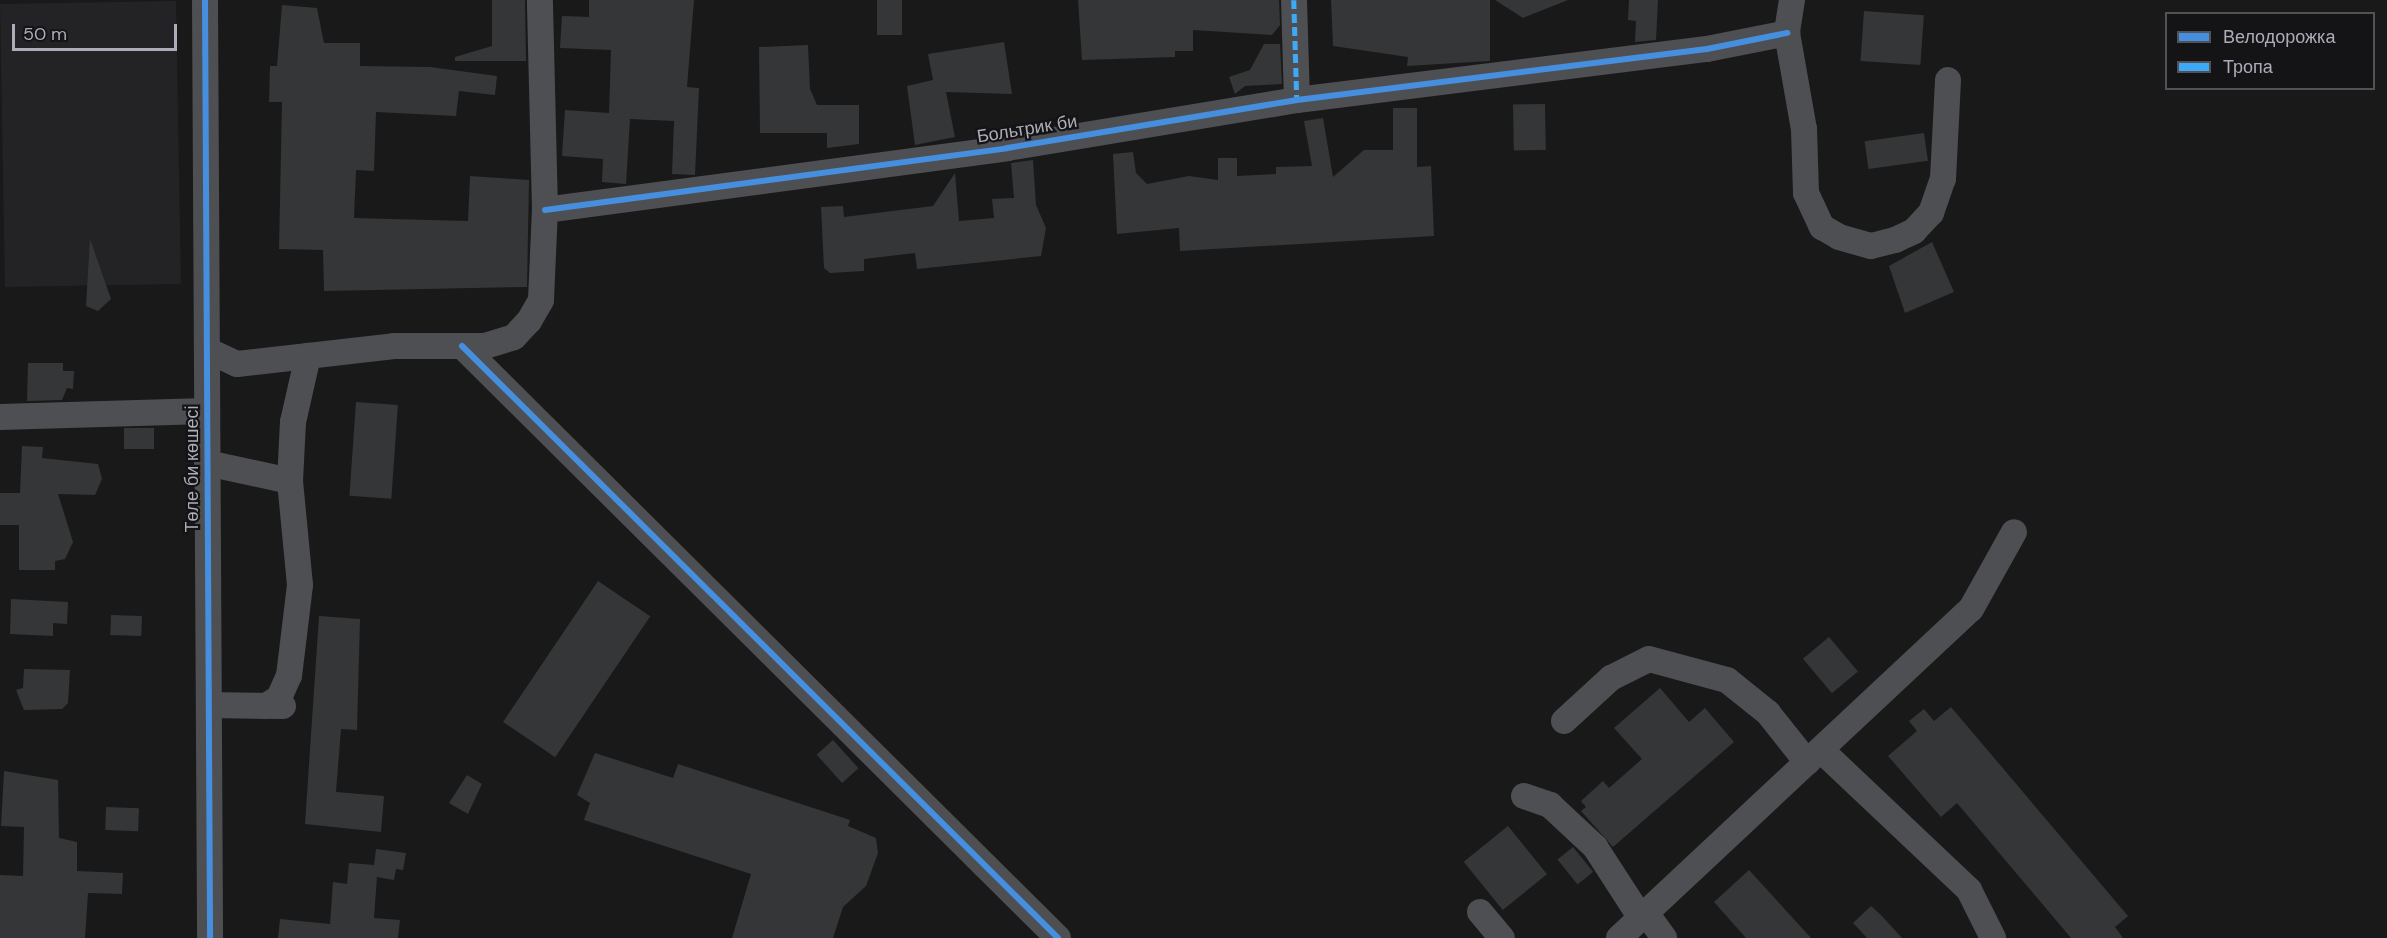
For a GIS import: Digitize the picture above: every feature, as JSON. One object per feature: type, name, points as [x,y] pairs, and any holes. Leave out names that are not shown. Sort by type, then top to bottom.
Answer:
[{"type":"street","name":"Төле би көшесі","points":[[205,0],[210,938]]},
{"type":"street","points":[[207,350],[237,364],[308,356],[485,346],[514,337],[529,321],[541,300],[545,210],[540,0]]},
{"type":"street","points":[[1294,0],[1297,100]]},
{"type":"street","points":[[1792,0],[1787,33],[1812,211],[1822,227],[1857,244],[1895,240],[1914,231],[1931,213],[1943,179],[1948,80]]},
{"type":"street","name":"Больтрик би","points":[[545,210],[1007,148],[1297,100],[1513,73],[1787,33]]},
{"type":"street","points":[[462,346],[1058,938]]},
{"type":"street","points":[[208,705],[276,706],[290,676],[300,585],[290,481],[293,422],[308,356]]},
{"type":"street","points":[[0,417],[206,411]]},
{"type":"street","points":[[207,463],[290,481]]},
{"type":"street","points":[[1619,938],[1971,609],[2014,532]]},
{"type":"street","points":[[1564,721],[1611,678],[1649,659],[1727,680],[1768,713],[1968,890],[1993,938]]},
{"type":"street","points":[[1524,796],[1550,805],[1595,847],[1643,915],[1664,938]]},
{"type":"street","points":[[1480,912],[1502,938]]},
{"type":"shaded area","points":[[176,1],[181,284],[5,287],[0,4]]},
{"type":"building","points":[[492,0],[525,0],[526,61],[455,61],[455,57],[492,46]]},
{"type":"building","points":[[589,0],[694,0],[687,87],[699,88],[695,175],[672,174],[674,121],[630,119],[626,184],[602,182],[603,159],[562,156],[565,110],[609,113],[611,50],[560,48],[562,16],[589,17]]},
{"type":"building","points":[[877,0],[902,0],[902,35],[877,35]]},
{"type":"building","points":[[1078,0],[1279,0],[1280,25],[1272,35],[1193,30],[1193,51],[1175,51],[1175,57],[1082,60]]},
{"type":"building","points":[[1331,0],[1490,0],[1490,61],[1407,66],[1408,57],[1333,46]]},
{"type":"building","points":[[1495,0],[1568,0],[1523,18]]},
{"type":"building","points":[[1629,0],[1658,0],[1656,40],[1635,42],[1636,21],[1628,20]]},
{"type":"building","points":[[282,5],[317,8],[324,43],[360,43],[360,66],[430,67],[497,76],[495,95],[459,91],[456,116],[376,112],[374,171],[356,170],[354,218],[468,221],[470,176],[529,180],[527,287],[324,291],[323,250],[279,249],[282,102],[269,102],[270,66],[277,66]]},
{"type":"building","points":[[1864,11],[1924,15],[1920,65],[1861,61]]},
{"type":"building","points":[[1004,42],[1012,94],[946,92],[955,137],[915,145],[907,86],[933,80],[928,54]]},
{"type":"building","points":[[1264,44],[1280,44],[1282,84],[1245,86],[1235,94],[1229,77],[1250,70]]},
{"type":"building","points":[[808,45],[810,89],[817,105],[859,105],[859,144],[827,148],[827,133],[760,133],[759,47]]},
{"type":"building","points":[[1545,104],[1546,150],[1514,151],[1513,105]]},
{"type":"building","points":[[1393,108],[1417,108],[1417,167],[1431,166],[1434,236],[1180,251],[1179,228],[1117,234],[1113,154],[1133,152],[1136,173],[1147,184],[1189,176],[1218,180],[1218,158],[1237,158],[1237,176],[1276,174],[1276,167],[1312,166],[1304,121],[1323,118],[1333,177],[1364,150],[1393,150]]},
{"type":"building","points":[[1924,133],[1928,161],[1868,169],[1865,141]]},
{"type":"building","points":[[1033,160],[1036,205],[1046,228],[1041,256],[917,269],[915,253],[864,259],[864,271],[830,273],[824,268],[821,207],[843,206],[844,217],[933,206],[955,173],[959,221],[994,218],[992,199],[1014,198],[1011,163]]},
{"type":"building","points":[[90,239],[111,299],[98,311],[86,306]]},
{"type":"building","points":[[1932,242],[1954,292],[1905,313],[1889,266]]},
{"type":"building","points":[[28,363],[63,363],[63,371],[74,371],[73,389],[67,388],[62,400],[27,401]]},
{"type":"building","points":[[356,402],[398,405],[391,499],[349,496]]},
{"type":"building","points":[[124,428],[154,428],[154,449],[124,449]]},
{"type":"building","points":[[22,446],[43,447],[42,458],[98,464],[102,479],[95,495],[58,494],[73,542],[65,559],[55,561],[55,570],[19,570],[19,525],[0,525],[0,493],[20,493]]},
{"type":"building","points":[[598,581],[650,616],[555,757],[503,722]]},
{"type":"building","points":[[11,599],[68,602],[67,624],[53,623],[53,636],[10,634]]},
{"type":"building","points":[[111,615],[142,616],[141,636],[110,635]]},
{"type":"building","points":[[319,616],[360,619],[357,730],[341,729],[336,792],[384,796],[381,832],[305,824]]},
{"type":"building","points":[[1829,637],[1858,671],[1832,693],[1803,659]]},
{"type":"building","points":[[24,669],[70,670],[68,703],[62,709],[24,710],[16,690],[23,688]]},
{"type":"building","points":[[1660,688],[1689,722],[1705,708],[1734,742],[1613,847],[1581,811],[1586,807],[1581,801],[1603,781],[1609,788],[1642,759],[1614,728]]},
{"type":"building","points":[[1951,707],[2128,916],[2115,927],[2123,938],[2071,938],[1957,803],[1941,817],[1888,756],[1917,731],[1909,721],[1924,709],[1934,721]]},
{"type":"building","points":[[833,740],[858,768],[842,783],[817,755]]},
{"type":"building","points":[[595,753],[673,778],[678,764],[850,820],[848,826],[876,838],[878,853],[866,886],[843,907],[833,938],[732,938],[751,874],[584,820],[590,803],[577,795]]},
{"type":"building","points":[[4,771],[58,780],[59,838],[77,842],[77,871],[123,873],[122,894],[88,893],[85,938],[0,938],[0,875],[23,876],[24,827],[1,826]]},
{"type":"building","points":[[467,775],[482,784],[468,814],[449,803]]},
{"type":"building","points":[[106,807],[139,808],[138,831],[105,830]]},
{"type":"building","points":[[1508,826],[1547,874],[1503,910],[1464,862]]},
{"type":"building","points":[[1573,847],[1593,872],[1578,884],[1557,860]]},
{"type":"building","points":[[376,849],[406,853],[403,870],[396,869],[394,880],[377,877],[374,918],[400,920],[398,938],[278,938],[280,919],[330,924],[333,882],[347,884],[349,863],[374,865]]},
{"type":"building","points":[[1749,870],[1811,938],[1746,938],[1714,902]]},
{"type":"building","points":[[1871,906],[1902,938],[1867,938],[1853,923]]},
{"type":"marked path","points":[[1294,0],[1297,100]]},
{"type":"cycle path","points":[[205,0],[210,938]]},
{"type":"cycle path","points":[[545,210],[1007,148],[1297,100],[1707,49],[1787,33]]},
{"type":"cycle path","points":[[462,346],[1058,938]]}]
